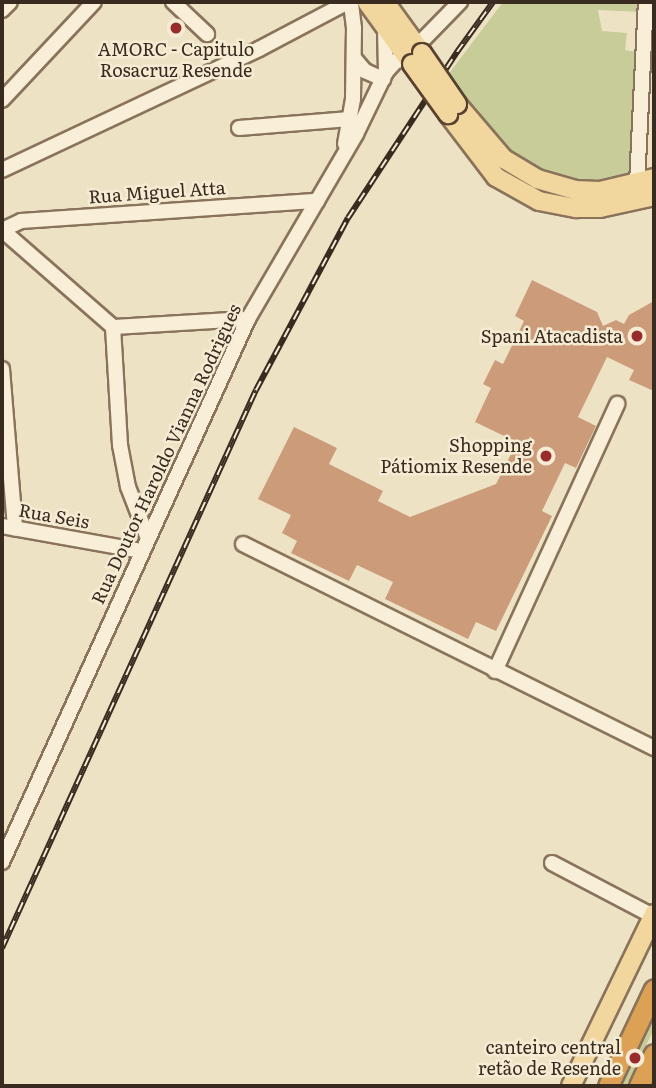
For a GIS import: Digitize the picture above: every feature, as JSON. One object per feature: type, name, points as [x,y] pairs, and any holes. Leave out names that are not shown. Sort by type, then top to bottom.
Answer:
[{"type":"highway","points":[[608,1086],[654,989]]},
{"type":"highway","points":[[639,1086],[654,1054]]},
{"type":"main road","points":[[367,2],[385,15],[415,55],[496,177],[539,201],[576,208],[600,208],[654,196]]},
{"type":"main road","points":[[453,109],[504,159],[537,179],[575,190],[600,191],[646,181]]},
{"type":"main road","points":[[571,1086],[654,915]]},
{"type":"street","points":[[2,100],[94,2]]},
{"type":"street","points":[[173,2],[207,34]]},
{"type":"street","points":[[2,170],[67,142],[349,2],[354,58],[350,119],[342,156]]},
{"type":"street","points":[[385,76],[396,61],[415,55],[460,2]]},
{"type":"street","points":[[646,2],[646,181]]},
{"type":"street","points":[[385,15],[385,76]]},
{"type":"street","points":[[354,58],[365,71],[385,76]]},
{"type":"street","name":"Rua Doutor Haroldo Vianna Rodrigues","points":[[2,862],[147,536],[248,319],[317,201],[385,76]]},
{"type":"street","points":[[239,128],[350,119]]},
{"type":"street","name":"Rua Miguel Atta","points":[[2,230],[21,221],[317,201]]},
{"type":"street","points":[[2,230],[113,327],[248,319]]},
{"type":"street","points":[[113,327],[120,445],[128,487],[147,536]]},
{"type":"street","points":[[2,369],[9,527]]},
{"type":"street","points":[[495,671],[617,404]]},
{"type":"street","name":"Rua Seis","points":[[9,527],[141,551]]},
{"type":"street","points":[[243,544],[654,748]]},
{"type":"street","points":[[552,863],[654,915]]},
{"type":"green space","points":[[503,2],[642,2],[641,12],[598,10],[602,31],[627,33],[625,50],[637,52],[629,180],[573,181],[520,160],[480,120],[447,76]]},
{"type":"green space","name":"canteiro central retão de Resende","points":[[654,1006],[654,1029],[627,1086],[616,1086]]},
{"type":"building","name":"Shopping Pátiomix Resende","points":[[532,280],[597,312],[603,326],[616,320],[624,324],[629,315],[654,301],[654,391],[629,380],[634,370],[607,357],[578,417],[596,426],[576,468],[565,463],[542,511],[552,516],[496,631],[476,622],[468,639],[385,599],[393,582],[357,565],[349,581],[291,553],[297,541],[282,533],[291,515],[258,499],[294,427],[337,448],[329,464],[383,491],[378,501],[410,517],[496,484],[517,442],[475,422],[491,388],[483,384],[495,360],[503,364],[524,321],[515,316]]},
{"type":"railway","points":[[2,948],[256,390],[348,218],[493,2]]},
{"type":"place","name":"AMORC - Capitulo Rosacruz Resende","points":[[176,28]]},
{"type":"place","name":"Spani Atacadista","points":[[637,336]]},
{"type":"place","name":"Shopping Pátiomix Resende","points":[[546,456]]},
{"type":"place","name":"canteiro central retão de Resende","points":[[635,1058]]}]
